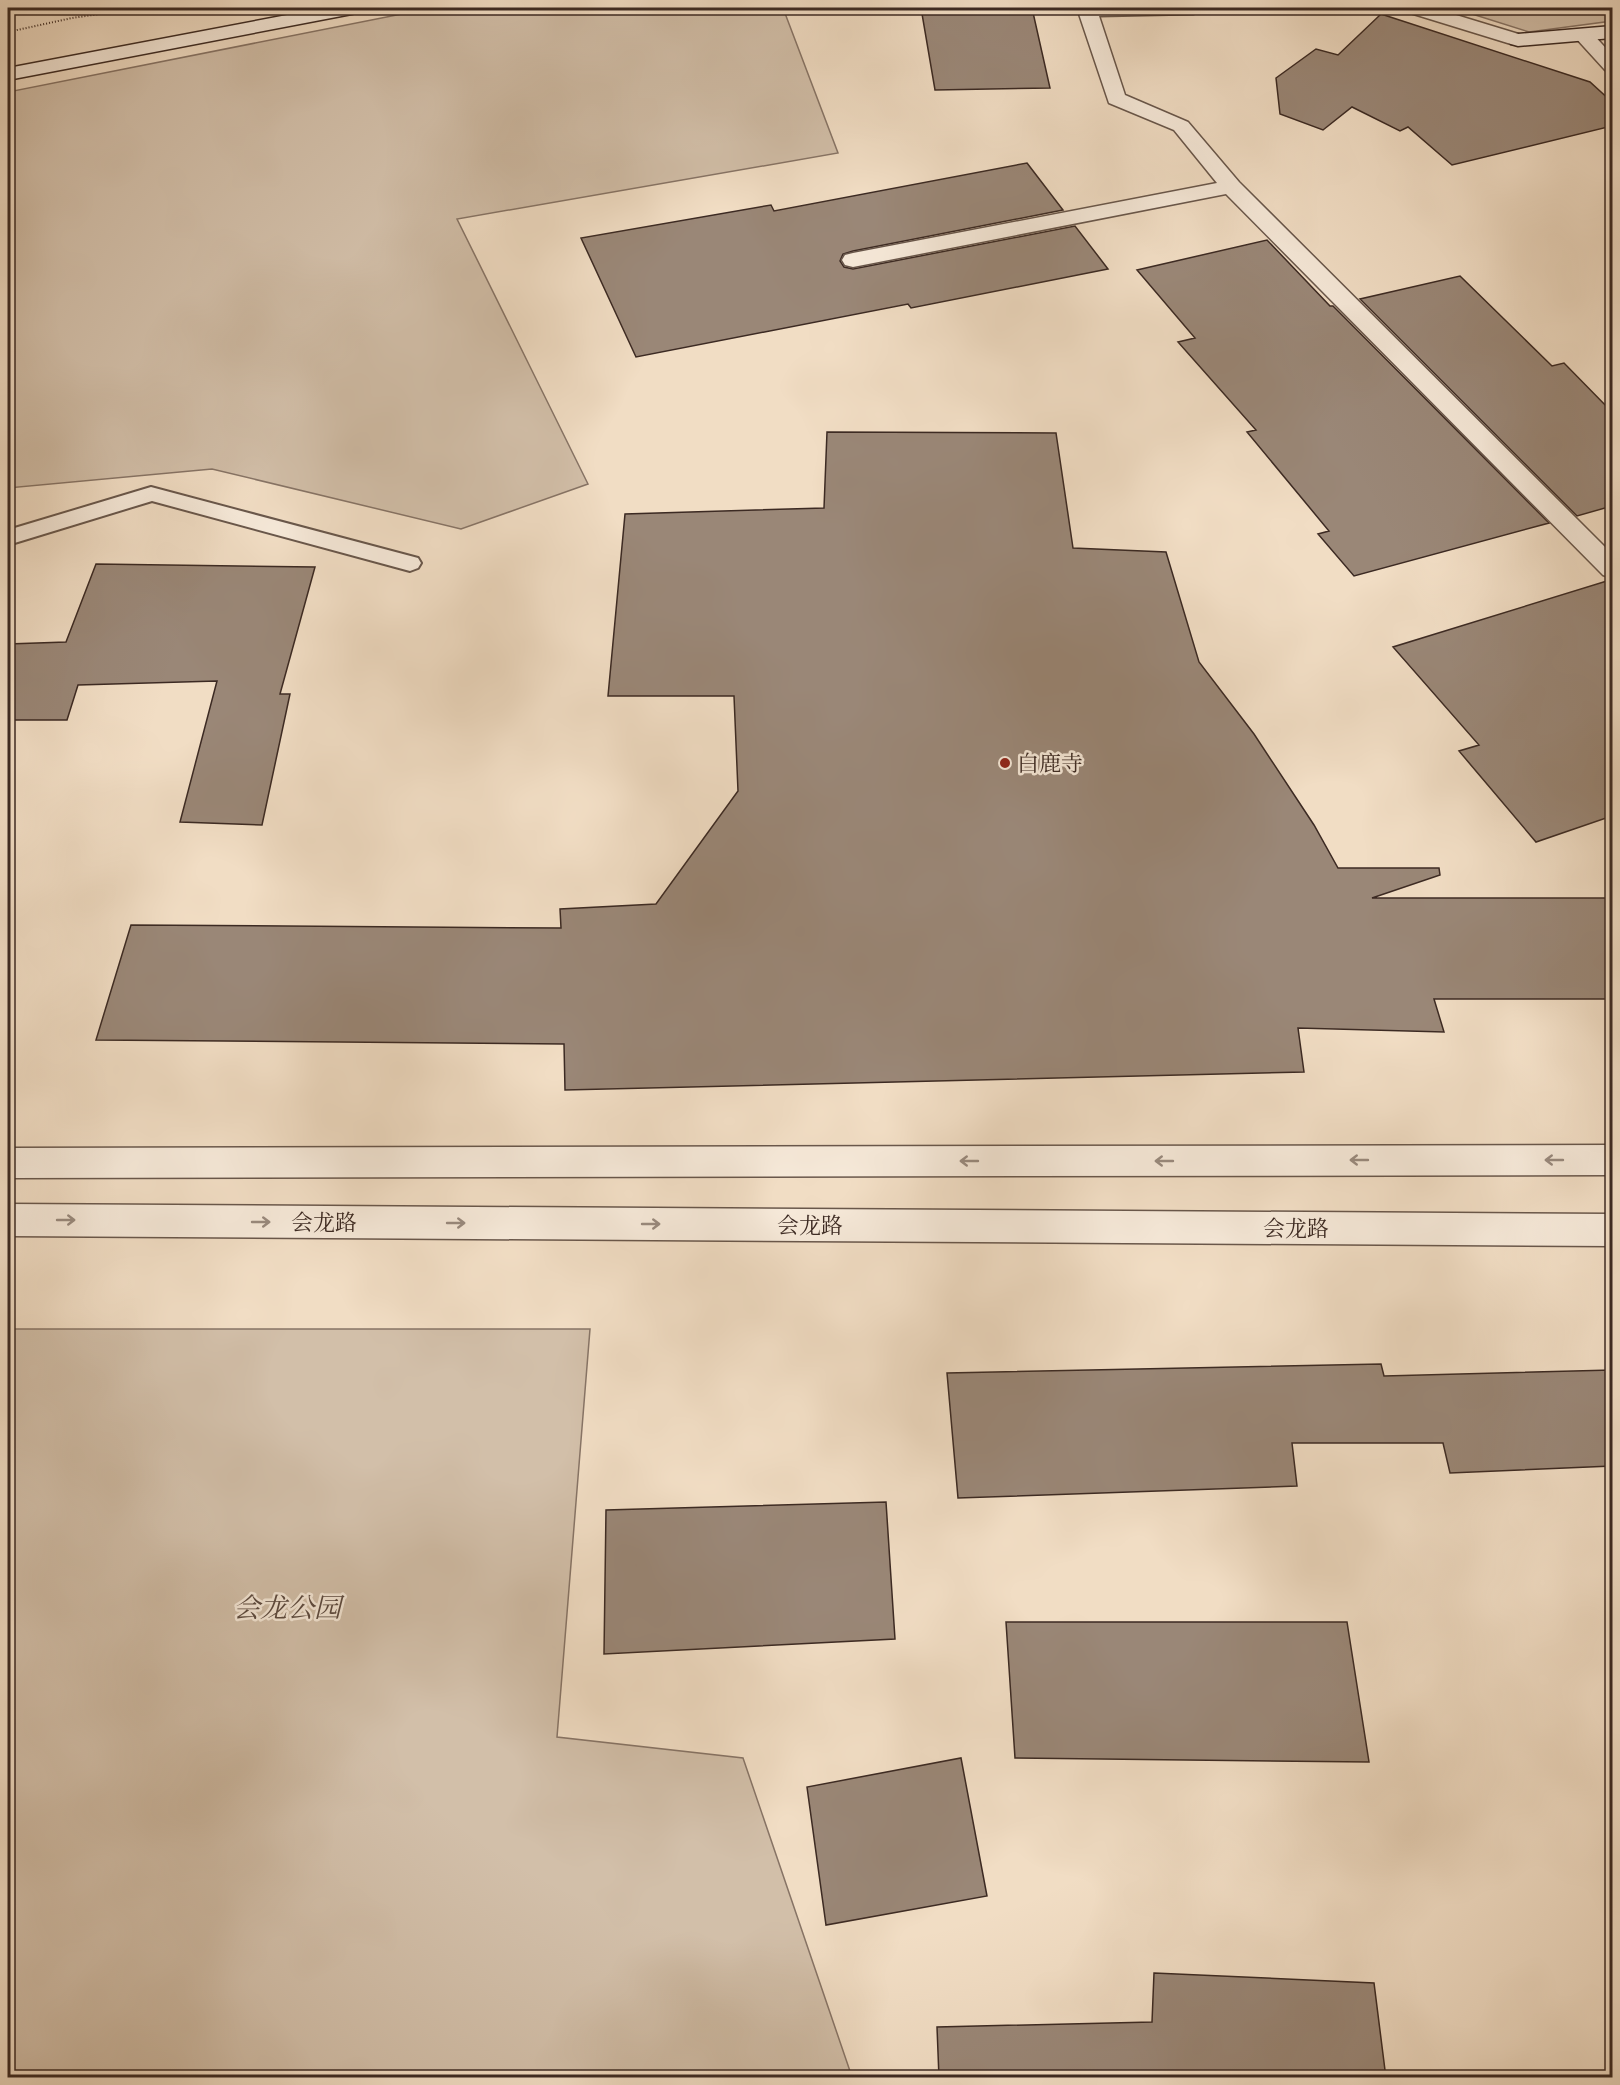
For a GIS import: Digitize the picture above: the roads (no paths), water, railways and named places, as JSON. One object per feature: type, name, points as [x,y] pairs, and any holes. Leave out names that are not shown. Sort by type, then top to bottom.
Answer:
[{"type":"street","points":[[8,74],[352,8]]},
{"type":"street","points":[[1193,8],[1088,11],[1116,99],[1181,126],[1231,187],[1612,569]]},
{"type":"street","points":[[1414,8],[1518,40],[1612,32]]},
{"type":"street","points":[[1584,36],[1612,66]]},
{"type":"street","points":[[853,260],[1231,187]]},
{"type":"street","points":[[8,1163],[1612,1160]]},
{"type":"street","name":"会龙路","points":[[8,1220],[1612,1230]]},
{"type":"lane","points":[[8,538],[151,494],[410,563]]},
{"type":"place","name":"白鹿寺","points":[[1005,763]]},
{"type":"park label","name":"会龙公园","points":[[287,1608]]}]
